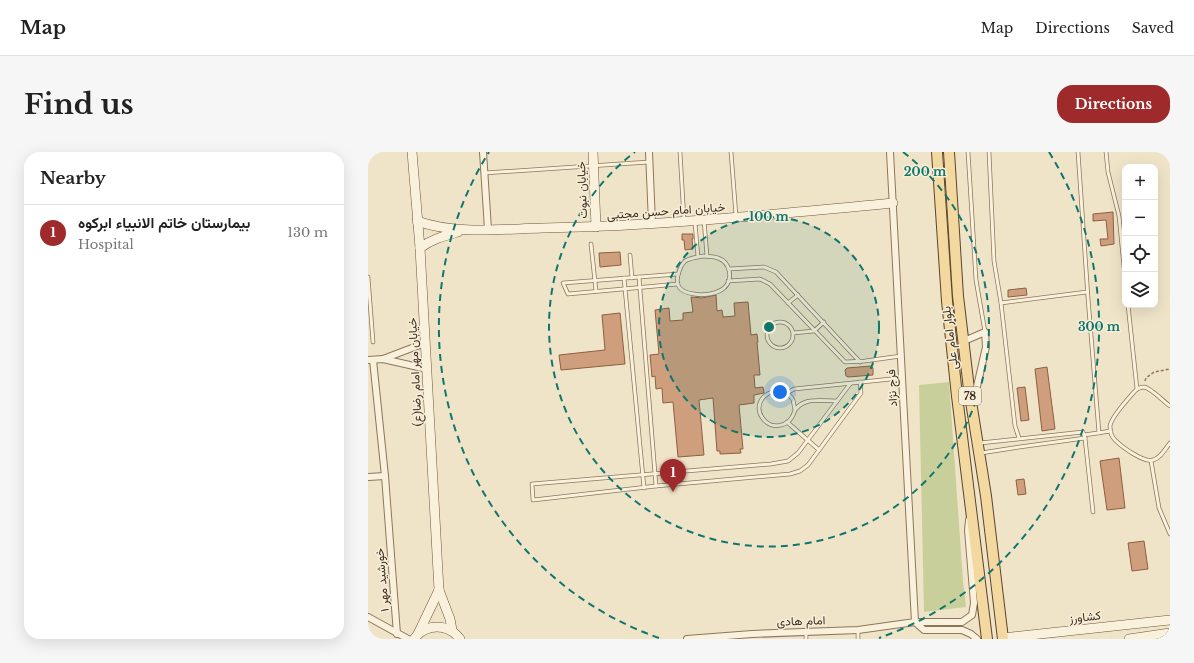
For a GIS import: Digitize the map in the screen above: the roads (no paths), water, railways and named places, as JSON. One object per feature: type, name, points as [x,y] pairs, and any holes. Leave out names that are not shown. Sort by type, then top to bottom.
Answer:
[{"type":"main road","name":"بلوار امام علی","points":[[937,152],[947,301],[954,373],[987,639]]},
{"type":"main road","name":"بلوار امام علی","points":[[949,152],[958,296],[972,409],[986,496],[1003,638]]},
{"type":"main road","points":[[954,373],[967,371]]},
{"type":"street","name":"خیابان مهر امام رضا(ع)","points":[[412,152],[420,248],[439,590]]},
{"type":"street","points":[[483,152],[488,229]]},
{"type":"street","name":"خیابان نبوت","points":[[593,152],[596,227]]},
{"type":"street","points":[[649,152],[652,224]]},
{"type":"street","name":"فرج نژاد","points":[[890,152],[903,378],[909,535],[915,622]]},
{"type":"street","name":"خیابان امام حسن مجتبی","points":[[417,221],[439,227],[463,230],[596,227],[700,221],[893,203]]},
{"type":"street","name":"خیابان امام حسن مجتبی","points":[[420,248],[428,242],[463,230]]},
{"type":"street","points":[[964,341],[985,332],[986,346],[972,409]]},
{"type":"street","points":[[370,360],[382,359],[425,343]]},
{"type":"street","points":[[382,359],[427,369]]},
{"type":"street","name":"خورشید مهر ۱","points":[[370,360],[385,476],[397,634]]},
{"type":"street","points":[[368,478],[385,476]]},
{"type":"street","name":"امام هادی","points":[[687,639],[806,636],[915,622],[962,622],[972,615],[974,603],[968,530],[970,502]]},
{"type":"street","points":[[439,590],[450,619],[452,630]]},
{"type":"street","points":[[416,636],[439,590]]},
{"type":"street","points":[[368,617],[408,639]]},
{"type":"street","name":"کشاورز","points":[[1003,638],[1170,620]]},
{"type":"street","points":[[915,622],[924,630],[962,630],[972,634],[977,639]]},
{"type":"street","points":[[416,636],[426,629],[434,626],[452,630],[460,639]]},
{"type":"street","points":[[1129,639],[1170,633]]},
{"type":"lane","points":[[680,152],[684,221]]},
{"type":"lane","points":[[731,152],[736,218]]},
{"type":"lane","points":[[968,152],[976,280],[985,332]]},
{"type":"lane","points":[[989,152],[994,261],[1001,302],[1015,426],[1019,438]]},
{"type":"lane","points":[[1078,152],[1099,433]]},
{"type":"lane","points":[[1106,152],[1108,172],[1119,216],[1125,272]]},
{"type":"lane","points":[[484,173],[649,162]]},
{"type":"lane","points":[[700,221],[707,256]]},
{"type":"lane","points":[[698,257],[700,221]]},
{"type":"lane","points":[[591,244],[596,291]]},
{"type":"lane","points":[[630,255],[632,278]]},
{"type":"lane","points":[[707,256],[719,258],[725,262],[729,269],[729,279],[724,288],[707,294],[696,295],[685,293],[679,288],[676,280],[680,268],[685,262],[698,257],[707,256]]},
{"type":"lane","points":[[729,269],[764,267],[776,272],[860,362]]},
{"type":"lane","points":[[678,274],[564,283],[568,294],[678,284]]},
{"type":"lane","points":[[368,277],[373,342]]},
{"type":"lane","points":[[639,277],[656,486]]},
{"type":"lane","points":[[624,278],[644,488]]},
{"type":"lane","points":[[728,281],[760,279],[770,284],[845,362],[860,362],[901,356]]},
{"type":"lane","points":[[1001,302],[1088,292]]},
{"type":"lane","points":[[788,303],[798,295]]},
{"type":"lane","points":[[1128,308],[1137,389]]},
{"type":"lane","points":[[779,322],[786,323],[792,328],[793,332],[794,336],[792,343],[786,348],[778,349],[771,346],[767,339],[767,331],[772,325],[779,322]]},
{"type":"lane","points":[[793,332],[814,331],[824,322]]},
{"type":"lane","points":[[787,394],[794,389],[903,378]]},
{"type":"lane","points":[[850,384],[798,453],[788,462],[532,484],[533,500],[656,486],[790,474],[800,471],[808,465],[861,394],[860,382]]},
{"type":"lane","points":[[1170,406],[1144,387],[1137,389],[1112,419],[1110,426],[1114,440],[1142,459],[1149,461],[1154,460],[1161,455],[1170,443]]},
{"type":"lane","points":[[778,390],[787,394],[793,400],[795,410],[792,418],[785,424],[776,426],[767,423],[761,416],[759,407],[762,398],[769,392],[778,390]]},
{"type":"lane","points":[[795,410],[807,401],[837,401]]},
{"type":"lane","points":[[787,422],[819,450]]},
{"type":"lane","points":[[980,454],[1111,431]]},
{"type":"lane","points":[[978,443],[1083,432],[1093,512]]},
{"type":"lane","points":[[1151,461],[1159,508],[1170,534]]},
{"type":"lane","points":[[858,630],[858,639]]},
{"type":"place","name":"بیمارستان خاتم الانبیاء ابرکوه","points":[[673,492]]}]
